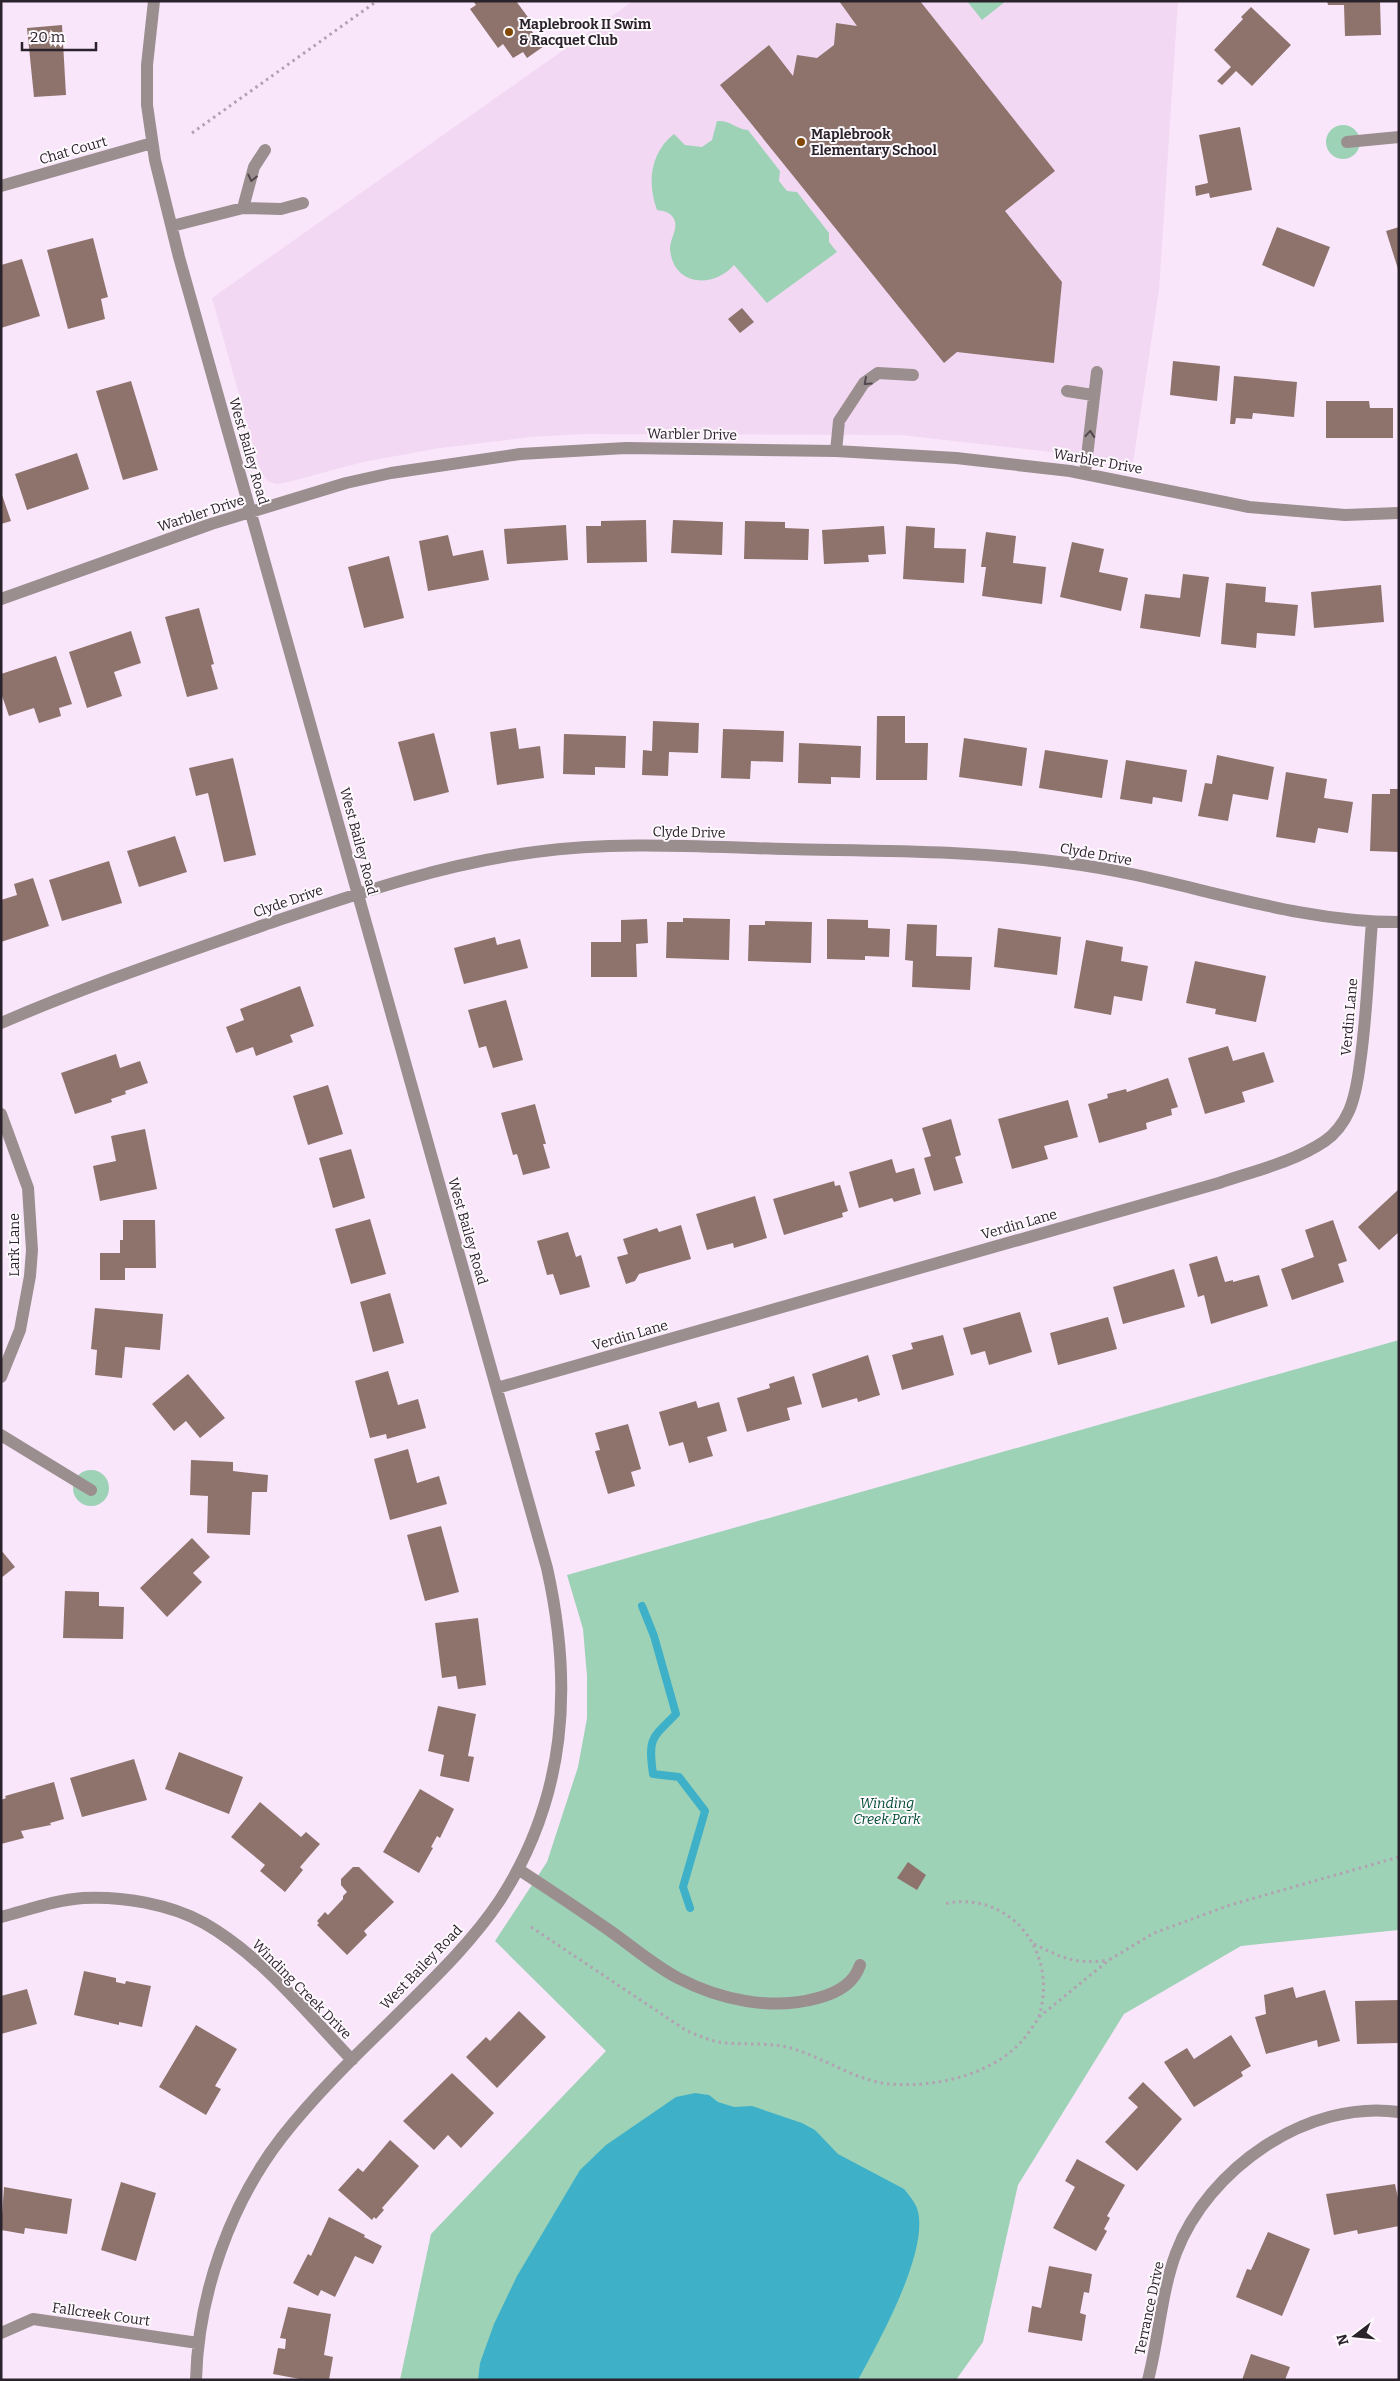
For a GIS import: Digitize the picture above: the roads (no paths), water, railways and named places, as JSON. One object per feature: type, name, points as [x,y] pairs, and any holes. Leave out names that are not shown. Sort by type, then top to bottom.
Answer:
[{"type":"street","name":"West Bailey Road","points":[[154,1],[146,65],[147,105],[152,143],[172,226],[250,512],[498,1388],[549,1576],[557,1614],[562,1675],[561,1730],[551,1784],[543,1812],[518,1869],[498,1902],[454,1958],[312,2101],[281,2138],[250,2187],[233,2220],[215,2269],[198,2342],[196,2380]]},
{"type":"street","points":[[1347,142],[1399,137]]},
{"type":"street","name":"Chat Court","points":[[1,186],[152,143]]},
{"type":"street","points":[[243,208],[254,167],[265,150]]},
{"type":"street","points":[[172,226],[243,208],[282,209],[303,203]]},
{"type":"street","points":[[1085,474],[1097,372]]},
{"type":"street","points":[[836,451],[839,421],[864,383],[878,373],[913,375]]},
{"type":"street","points":[[1067,391],[1093,395]]},
{"type":"street","name":"Warbler Drive","points":[[1,599],[211,524],[346,483],[390,473],[520,454],[626,448],[836,451],[1013,463],[1085,474],[1249,507],[1345,515],[1399,513]]},
{"type":"street","name":"Clyde Drive","points":[[1,1022],[56,999],[357,893],[475,862],[535,852],[590,847],[666,846],[958,853],[1068,863],[1326,917],[1372,922],[1399,922]]},
{"type":"street","name":"Verdin Lane","points":[[498,1388],[1219,1183],[1278,1164],[1309,1150],[1326,1140],[1338,1129],[1349,1111],[1355,1089],[1364,1035],[1372,922]]},
{"type":"street","name":"Lark Lane","points":[[1,1114],[28,1188],[32,1250],[30,1276],[20,1330],[1,1377]]},
{"type":"street","points":[[1,1435],[91,1490]]},
{"type":"street","points":[[518,1869],[678,1978],[723,1995],[769,2004],[810,2000],[830,1995],[846,1986],[856,1976],[860,1965]]},
{"type":"street","name":"Winding Creek Drive","points":[[1,1917],[47,1904],[100,1898],[167,1908],[184,1914],[204,1923],[250,1957],[352,2060]]},
{"type":"street","name":"Terrance Drive","points":[[1148,2380],[1168,2280],[1176,2253],[1196,2215],[1218,2186],[1261,2149],[1284,2136],[1317,2122],[1336,2116],[1377,2111],[1399,2112]]},
{"type":"street","name":"Fallcreek Court","points":[[1,2333],[34,2319],[198,2342]]},
{"type":"water","points":[[695,2093],[709,2095],[718,2102],[734,2107],[752,2106],[802,2123],[815,2130],[838,2154],[904,2189],[917,2208],[919,2226],[910,2271],[889,2320],[858,2380],[478,2380],[480,2363],[494,2324],[517,2276],[580,2170],[606,2145],[676,2097]]},
{"type":"waterway","points":[[642,1606],[654,1636],[676,1714],[656,1734],[653,1740],[651,1746],[653,1774],[679,1777],[705,1811],[683,1887],[690,1908]]},
{"type":"place","name":"Maplebrook II Swim & Racquet Club","points":[[509,32]]},
{"type":"place","name":"Maplebrook Elementary School","points":[[801,142]]},
{"type":"park label","name":"Winding Creek Park","points":[[887,1812]]}]
